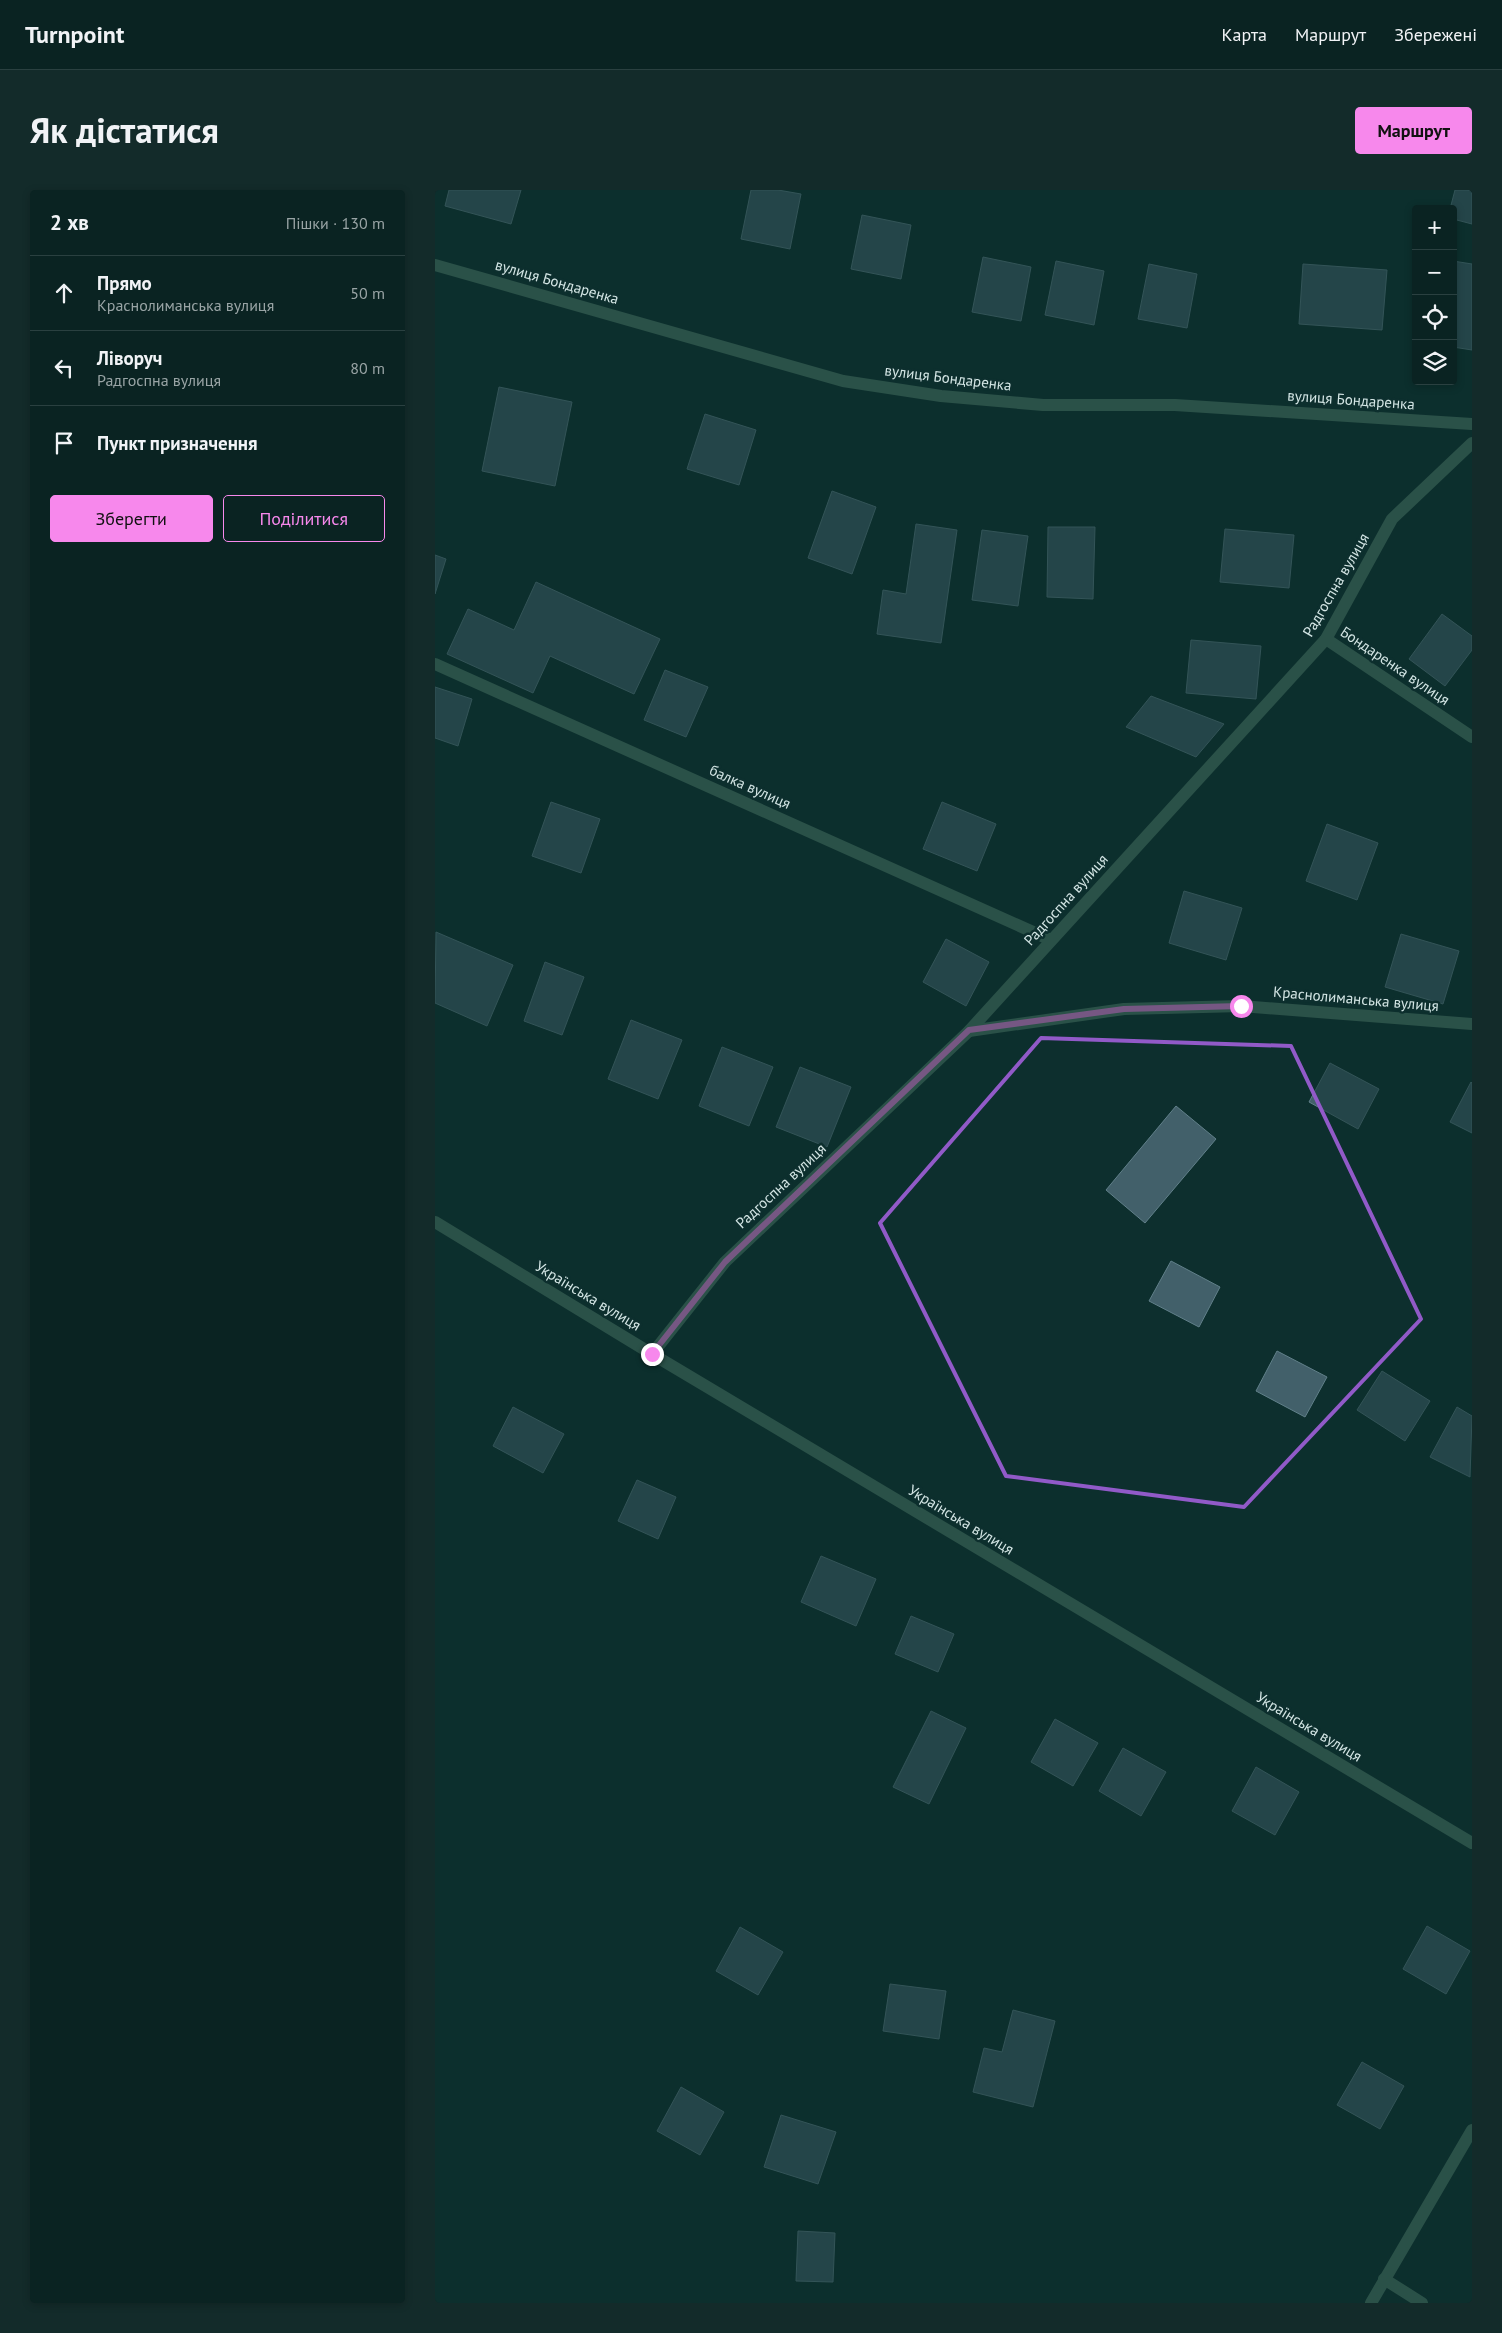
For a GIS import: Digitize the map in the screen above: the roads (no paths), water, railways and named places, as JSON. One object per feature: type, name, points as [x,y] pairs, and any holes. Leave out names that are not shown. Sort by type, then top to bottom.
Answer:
[{"type":"street","name":"вулиця Бондаренка","points":[[435,265],[843,380],[941,396],[1043,405],[1175,405],[1472,424]]},
{"type":"street","name":"Радгоспна вулиця","points":[[652,1354],[725,1262],[969,1030],[1326,639],[1392,519],[1472,443]]},
{"type":"street","name":"Бондаренка вулиця","points":[[1326,639],[1472,737]]},
{"type":"street","name":"балка вулиця","points":[[435,664],[1051,940]]},
{"type":"street","name":"Краснолиманська вулиця","points":[[969,1030],[1124,1009],[1241,1006],[1472,1024]]},
{"type":"street","name":"Українська вулиця","points":[[435,1222],[652,1354],[1472,1843]]},
{"type":"street","points":[[1371,2303],[1472,2130]]},
{"type":"street","points":[[1384,2279],[1422,2303]]}]
